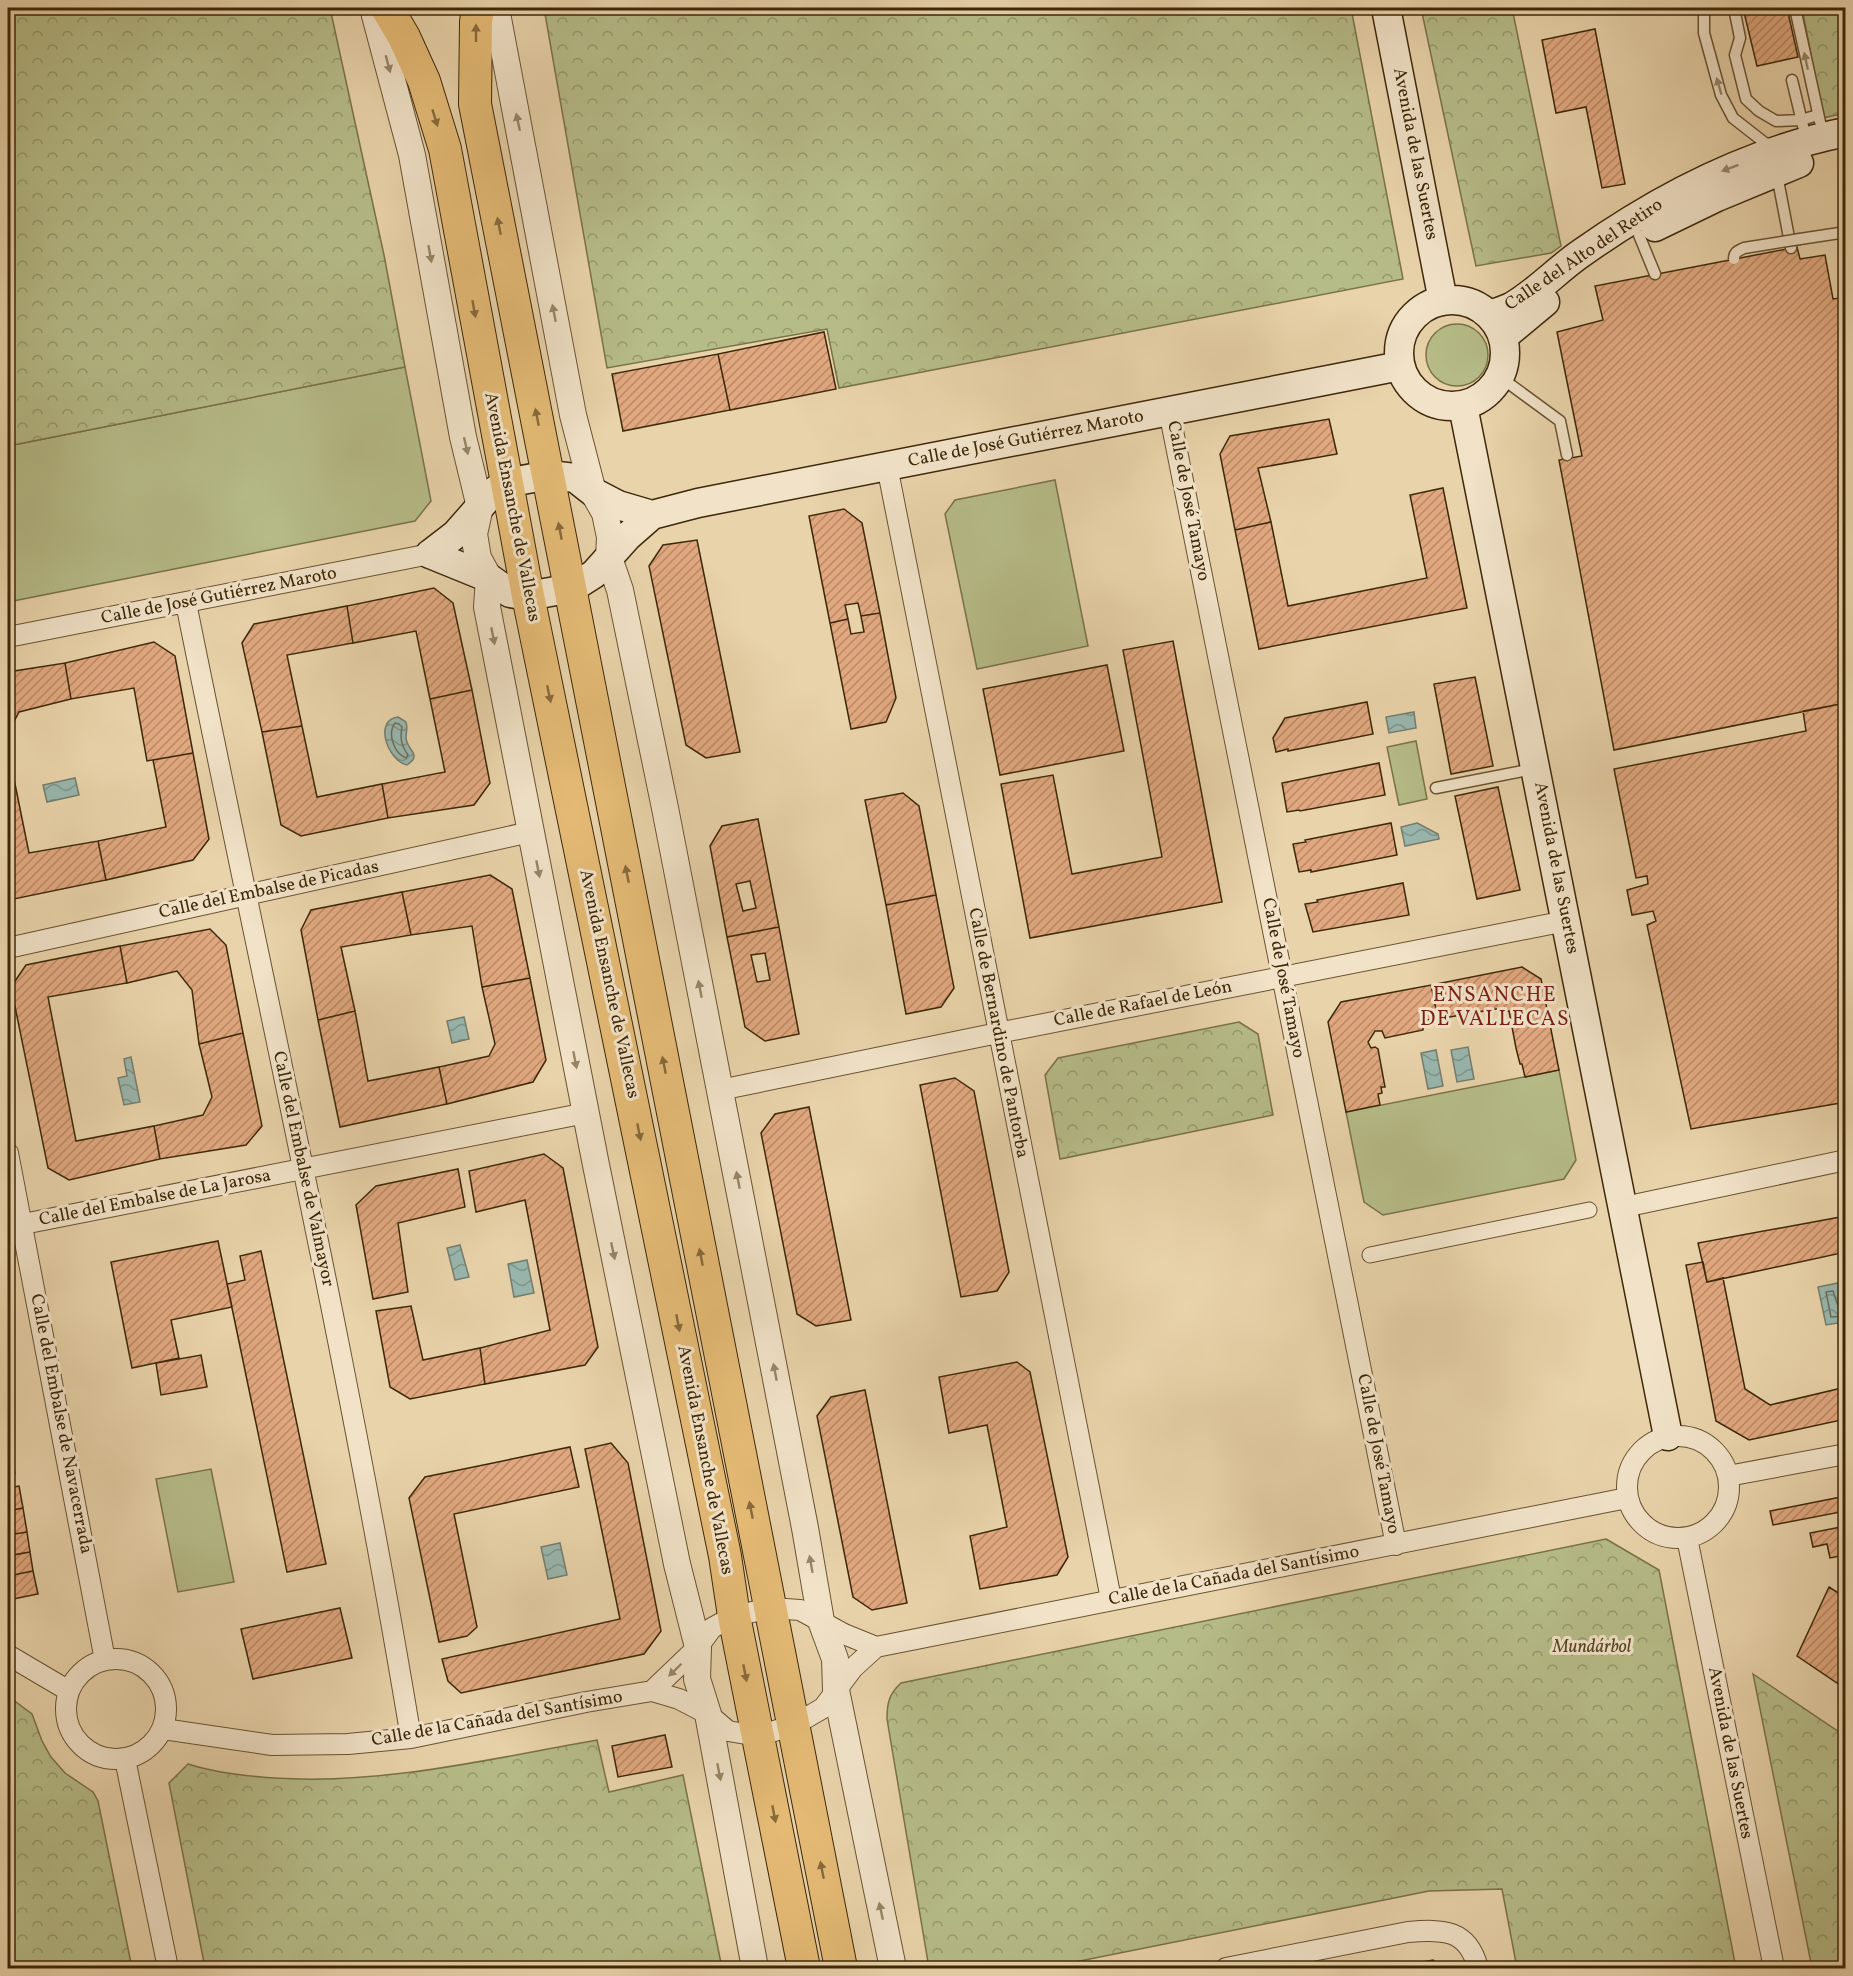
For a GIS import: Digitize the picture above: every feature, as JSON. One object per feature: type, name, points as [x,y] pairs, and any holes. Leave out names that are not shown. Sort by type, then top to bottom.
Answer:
[{"type":"main road","name":"Avenida Ensanche de Vallecas","points":[[387,8],[404,36],[424,81],[445,149],[528,596],[634,1106],[804,1968]]},
{"type":"main road","name":"Avenida Ensanche de Vallecas","points":[[478,8],[475,104],[572,588],[841,1968]]},
{"type":"main road","name":"Avenida de las Suertes","points":[[1386,8],[1443,301]]},
{"type":"main road","name":"Calle del Alto del Retiro","points":[[1496,326],[1639,235],[1717,196],[1801,162],[1819,135]]},
{"type":"main road","name":"Calle del Alto del Retiro","points":[[1496,326],[1511,307],[1581,253],[1684,190],[1724,170],[1819,135]]},
{"type":"main road","points":[[1443,301],[1460,301],[1476,306],[1496,326],[1505,351],[1504,364],[1500,377],[1491,390],[1478,400],[1463,406],[1443,406],[1424,398],[1409,384],[1400,366],[1400,344],[1408,324],[1423,309],[1443,301]]},
{"type":"main road","name":"Calle de José Gutiérrez Maroto","points":[[528,596],[572,588],[594,574],[628,536],[652,515],[698,503],[1400,366]]},
{"type":"main road","name":"Avenida de las Suertes","points":[[1463,406],[1668,1436]]},
{"type":"main road","points":[[506,483],[549,475],[574,478],[618,505],[652,515]]},
{"type":"main road","name":"Calle de José Gutiérrez Maroto","points":[[430,554],[456,534],[492,493],[506,483]]},
{"type":"main road","points":[[430,554],[489,578],[510,592],[528,596]]},
{"type":"street","name":"Avenida Ensanche de Vallecas","points":[[373,8],[412,155],[464,437],[480,507],[474,534],[478,558],[489,578],[487,607],[677,1564],[698,1647],[697,1679],[708,1714],[755,1968]]},
{"type":"street","points":[[496,8],[573,415],[594,492],[605,513],[610,537],[609,558],[620,591],[720,1090],[821,1621],[835,1659],[836,1690],[893,1968]]},
{"type":"street","name":"Calle de José Tamayo","points":[[1169,411],[1396,1545]]},
{"type":"street","name":"Calle de Bernardino de Pantorba","points":[[887,466],[1111,1599]]},
{"type":"street","name":"Calle de José Gutiérrez Maroto","points":[[8,637],[430,554]]},
{"type":"street","name":"Calle del Embalse de Valmayor","points":[[186,603],[361,1452],[411,1738]]},
{"type":"street","name":"Calle del Embalse de Picadas","points":[[8,948],[530,832]]},
{"type":"street","name":"Calle de Rafael de León","points":[[720,1090],[1566,921]]},
{"type":"street","name":"Calle del Embalse de La Jarosa","points":[[15,1225],[586,1113]]},
{"type":"street","name":"Calle del Embalse de Navacerrada","points":[[8,1153],[15,1225],[105,1660]]},
{"type":"street","points":[[1624,1207],[1845,1160]]},
{"type":"street","points":[[1370,1255],[1589,1210]]},
{"type":"street","points":[[1668,1436],[1686,1436],[1709,1446],[1721,1460],[1728,1476],[1728,1497],[1720,1516],[1705,1531],[1688,1538],[1669,1538],[1651,1531],[1635,1516],[1627,1498],[1626,1480],[1634,1460],[1650,1444],[1668,1436]]},
{"type":"street","points":[[1728,1476],[1845,1454]]},
{"type":"street","name":"Calle de la Cañada del Santísimo","points":[[163,1729],[272,1745],[348,1744],[411,1738],[586,1702],[652,1692],[678,1699],[708,1714],[728,1731],[758,1736],[794,1725],[823,1708],[853,1668],[876,1647],[1627,1498]]},
{"type":"street","name":"Avenida de las Suertes","points":[[1688,1538],[1774,1968]]},
{"type":"street","points":[[652,1692],[698,1647],[711,1628],[734,1616],[771,1608],[800,1610],[844,1634],[876,1647]]},
{"type":"street","points":[[8,1655],[69,1691]]},
{"type":"street","points":[[121,1659],[136,1663],[150,1671],[160,1683],[166,1698],[167,1713],[163,1729],[154,1743],[141,1754],[125,1759],[110,1759],[95,1755],[78,1741],[67,1721],[66,1706],[69,1691],[77,1676],[90,1666],[105,1660],[121,1659]]},
{"type":"street","points":[[125,1759],[168,1968]]},
{"type":"street","points":[[1227,1968],[1408,1932],[1438,1930],[1459,1937],[1474,1953],[1478,1968]]},
{"type":"lane","points":[[1704,8],[1704,33],[1721,95],[1733,118],[1765,143],[1819,135]]},
{"type":"lane","points":[[1734,8],[1740,38],[1735,55],[1746,99],[1776,122],[1819,135]]},
{"type":"lane","points":[[1795,8],[1819,135]]},
{"type":"lane","points":[[1792,80],[1819,135]]},
{"type":"lane","points":[[1776,172],[1791,248]]},
{"type":"lane","points":[[1734,259],[1734,254],[1744,248],[1845,232]]},
{"type":"lane","points":[[1639,235],[1655,274]]},
{"type":"lane","points":[[1500,377],[1560,421],[1568,455]]},
{"type":"lane","points":[[1436,788],[1536,768]]},
{"type":"green space","points":[[8,8],[330,8],[384,255],[405,367],[8,446]]},
{"type":"green space","points":[[544,8],[1351,8],[1403,279],[839,388],[827,329],[607,368]]},
{"type":"green space","points":[[1421,8],[1512,8],[1561,246],[1551,253],[1476,266]]},
{"type":"green space","points":[[1802,8],[1845,8],[1845,113],[1823,118]]},
{"type":"green space","points":[[1457,324],[1479,333],[1488,355],[1479,377],[1457,386],[1435,377],[1426,355],[1435,333]]},
{"type":"green space","points":[[405,367],[431,501],[415,521],[8,602],[8,446]]},
{"type":"green space","points":[[1055,480],[1088,646],[977,669],[945,514],[955,500]]},
{"type":"green space","points":[[1416,741],[1427,799],[1399,805],[1387,747]]},
{"type":"green space","points":[[1239,1022],[1258,1034],[1273,1115],[1060,1159],[1045,1075],[1058,1058]]},
{"type":"green space","points":[[1559,1070],[1576,1160],[1564,1179],[1383,1215],[1364,1202],[1346,1112]]},
{"type":"green space","points":[[211,1469],[234,1582],[178,1592],[156,1479]]},
{"type":"green space","name":"Mundárbol","points":[[1606,1539],[1659,1570],[1736,1968],[1517,1968],[1502,1889],[1429,1891],[1045,1968],[929,1968],[887,1719],[890,1699],[901,1683]]},
{"type":"green space","points":[[1753,1674],[1845,1736],[1845,1968],[1812,1968]]},
{"type":"green space","points":[[8,1696],[32,1714],[51,1757],[65,1773],[93,1792],[98,1801],[132,1968],[8,1968]]},
{"type":"green space","points":[[597,1740],[609,1792],[683,1775],[722,1968],[205,1968],[169,1783],[188,1764],[220,1772],[263,1777],[355,1778],[436,1769]]},
{"type":"water","points":[[1414,712],[1416,728],[1389,733],[1386,717]]},
{"type":"water","points":[[398,717],[406,722],[406,738],[414,755],[412,761],[407,765],[394,756],[386,741],[386,725],[390,720]]},
{"type":"water","points":[[75,778],[79,795],[47,802],[43,785]]},
{"type":"water","points":[[1417,823],[1438,834],[1439,839],[1405,846],[1401,827]]},
{"type":"water","points":[[464,1017],[469,1039],[452,1043],[447,1021]]},
{"type":"water","points":[[1468,1047],[1474,1079],[1457,1082],[1451,1050]]},
{"type":"water","points":[[1436,1050],[1443,1086],[1428,1089],[1421,1053]]},
{"type":"water","points":[[131,1057],[140,1102],[124,1105],[118,1078],[127,1076],[124,1059]]},
{"type":"water","points":[[460,1245],[469,1277],[455,1280],[447,1248]]},
{"type":"water","points":[[527,1260],[534,1293],[514,1297],[508,1264]]},
{"type":"water","points":[[1838,1283],[1845,1322],[1826,1325],[1818,1287]]},
{"type":"water","points":[[560,1543],[567,1575],[548,1579],[541,1547]]},
{"type":"building","points":[[1743,8],[1787,8],[1798,57],[1757,66]]},
{"type":"building","points":[[1595,29],[1625,184],[1602,188],[1586,107],[1556,113],[1542,40]]},
{"type":"building","points":[[1797,247],[1800,259],[1825,255],[1833,299],[1846,297],[1846,703],[1614,750],[1559,460],[1582,456],[1557,332],[1603,320],[1595,286]]},
{"type":"building","points":[[824,332],[836,389],[730,410],[718,354]]},
{"type":"building","points":[[718,354],[730,410],[623,431],[612,374]]},
{"type":"building","points":[[1329,419],[1337,454],[1258,468],[1271,522],[1235,530],[1220,454],[1230,436]]},
{"type":"building","points":[[1443,488],[1467,608],[1259,649],[1235,530],[1271,522],[1288,606],[1427,578],[1410,495]]},
{"type":"building","points":[[844,509],[862,523],[880,613],[861,616],[858,603],[845,605],[848,619],[830,623],[809,516]]},
{"type":"building","points":[[697,540],[740,752],[706,758],[686,745],[649,566],[663,545]]},
{"type":"building","points":[[434,588],[453,603],[472,690],[430,699],[416,631],[353,643],[347,606]]},
{"type":"building","points":[[347,606],[353,643],[287,655],[302,726],[262,732],[242,643],[254,624]]},
{"type":"building","points":[[880,613],[896,698],[886,722],[851,729],[830,623],[848,619],[851,634],[864,632],[861,616]]},
{"type":"building","points":[[1173,641],[1222,902],[1030,938],[1001,784],[1053,775],[1072,874],[1162,857],[1123,650]]},
{"type":"building","points":[[154,642],[175,656],[193,753],[147,761],[134,688],[71,699],[65,663]]},
{"type":"building","points":[[65,663],[71,699],[19,712],[8,733],[8,672]]},
{"type":"building","points":[[1107,665],[1124,751],[1000,775],[983,689]]},
{"type":"building","points":[[1475,677],[1493,766],[1451,774],[1434,684]]},
{"type":"building","points":[[472,690],[490,783],[474,805],[388,818],[382,784],[445,772],[430,699]]},
{"type":"building","points":[[1367,702],[1373,734],[1276,752],[1273,738],[1285,718]]},
{"type":"building","points":[[1846,703],[1846,1102],[1691,1129],[1647,925],[1656,921],[1653,911],[1632,915],[1627,890],[1648,884],[1647,876],[1636,878],[1614,769],[1806,731],[1803,711]]},
{"type":"building","points":[[302,726],[317,797],[382,784],[388,818],[301,836],[281,825],[262,732]]},
{"type":"building","points":[[8,749],[15,784],[8,785]]},
{"type":"building","points":[[193,753],[209,839],[193,860],[106,880],[98,841],[166,827],[153,760]]},
{"type":"building","points":[[1379,763],[1385,795],[1287,812],[1282,783]]},
{"type":"building","points":[[15,784],[29,853],[98,841],[106,880],[14,899],[8,882],[8,785]]},
{"type":"building","points":[[1498,787],[1520,890],[1477,899],[1455,796]]},
{"type":"building","points":[[903,793],[919,806],[936,895],[886,905],[865,800]]},
{"type":"building","points":[[758,819],[779,927],[727,937],[710,846],[722,826]],"holes":[[[750,881],[756,908],[743,911],[736,884]]]},
{"type":"building","points":[[1391,823],[1397,855],[1311,872],[1311,870],[1299,872],[1293,844]]},
{"type":"building","points":[[490,875],[512,889],[530,978],[482,987],[472,926],[411,935],[402,892]]},
{"type":"building","points":[[1403,883],[1409,915],[1313,932],[1305,904]]},
{"type":"building","points":[[402,892],[411,935],[341,947],[355,1011],[318,1020],[301,930],[311,910]]},
{"type":"building","points":[[936,895],[954,988],[941,1007],[906,1014],[886,905]]},
{"type":"building","points":[[779,927],[799,1034],[765,1041],[745,1027],[727,937]],"holes":[[[765,953],[770,980],[757,982],[751,955]]]},
{"type":"building","points":[[210,929],[226,945],[243,1033],[199,1044],[192,990],[177,971],[127,983],[120,946]]},
{"type":"building","points":[[120,946],[127,983],[48,997],[76,1141],[154,1126],[160,1159],[69,1180],[48,1168],[11,987],[26,965]]},
{"type":"building","points":[[1522,967],[1541,979],[1559,1070],[1525,1077],[1516,1048],[1509,1011],[1502,1012],[1502,1008],[1438,1019],[1431,985]]},
{"type":"building","points":[[530,978],[546,1060],[533,1082],[447,1104],[439,1067],[489,1056],[495,1044],[482,987]]},
{"type":"building","points":[[1431,985],[1438,1019],[1427,1020],[1428,1025],[1423,1026],[1423,1030],[1385,1038],[1382,1031],[1375,1031],[1368,1042],[1371,1048],[1378,1049],[1385,1087],[1381,1087],[1382,1093],[1378,1094],[1380,1105],[1346,1112],[1328,1022],[1341,1002]]},
{"type":"building","points":[[355,1011],[368,1081],[439,1067],[447,1104],[340,1127],[318,1020]]},
{"type":"building","points":[[243,1033],[262,1126],[246,1145],[160,1159],[154,1126],[203,1115],[212,1097],[199,1044]]},
{"type":"building","points":[[955,1078],[974,1091],[1009,1272],[997,1291],[961,1297],[920,1085]]},
{"type":"building","points":[[809,1107],[851,1320],[816,1326],[797,1314],[761,1133],[775,1114]]},
{"type":"building","points":[[544,1154],[563,1168],[598,1347],[585,1365],[485,1384],[480,1348],[550,1330],[525,1200],[476,1212],[469,1171]]},
{"type":"building","points":[[458,1169],[465,1207],[398,1223],[408,1292],[373,1299],[356,1205],[376,1186]]},
{"type":"building","points":[[1846,1216],[1846,1252],[1707,1282],[1698,1243]]},
{"type":"building","points":[[218,1241],[232,1307],[171,1320],[179,1358],[132,1368],[111,1262]]},
{"type":"building","points":[[261,1251],[326,1564],[287,1572],[227,1284],[245,1280],[240,1256]]},
{"type":"building","points":[[1703,1262],[1707,1282],[1723,1278],[1745,1389],[1770,1405],[1846,1387],[1846,1419],[1749,1440],[1716,1421],[1686,1265]]},
{"type":"building","points":[[411,1306],[423,1360],[480,1348],[485,1384],[410,1399],[390,1387],[376,1311]]},
{"type":"building","points":[[201,1355],[207,1387],[161,1395],[156,1363]]},
{"type":"building","points":[[1017,1362],[1030,1372],[1068,1557],[1057,1575],[980,1589],[970,1536],[1007,1527],[987,1425],[949,1433],[939,1377]]},
{"type":"building","points":[[865,1390],[907,1603],[872,1610],[853,1597],[817,1416],[831,1397]]},
{"type":"building","points":[[611,1443],[628,1463],[661,1631],[644,1654],[461,1693],[448,1681],[442,1659],[620,1619],[585,1449]]},
{"type":"building","points":[[570,1447],[579,1487],[454,1514],[477,1627],[467,1636],[439,1642],[409,1498],[425,1477]]},
{"type":"building","points":[[11,1453],[15,1474],[8,1476],[8,1454]]},
{"type":"building","points":[[19,1486],[23,1508],[8,1511],[8,1488]]},
{"type":"building","points":[[1846,1496],[1846,1511],[1773,1525],[1770,1511]]},
{"type":"building","points":[[23,1508],[27,1532],[8,1535],[8,1511]]},
{"type":"building","points":[[1846,1526],[1846,1555],[1830,1558],[1827,1544],[1813,1547],[1810,1533]]},
{"type":"building","points":[[27,1532],[30,1552],[8,1556],[8,1535]]},
{"type":"building","points":[[30,1552],[33,1571],[8,1576],[8,1556]]},
{"type":"building","points":[[33,1571],[38,1594],[8,1600],[8,1576]]},
{"type":"building","points":[[1829,1587],[1846,1598],[1846,1689],[1797,1656]]},
{"type":"building","points":[[340,1608],[352,1658],[253,1679],[241,1629]]},
{"type":"building","points":[[665,1735],[672,1767],[618,1777],[612,1746]]},
{"type":"building","points":[[1433,1960],[1443,1968],[1391,1968]]},
{"type":"district","name":"ENSANCHE DE VALLECAS","points":[[1495,1007]]}]
